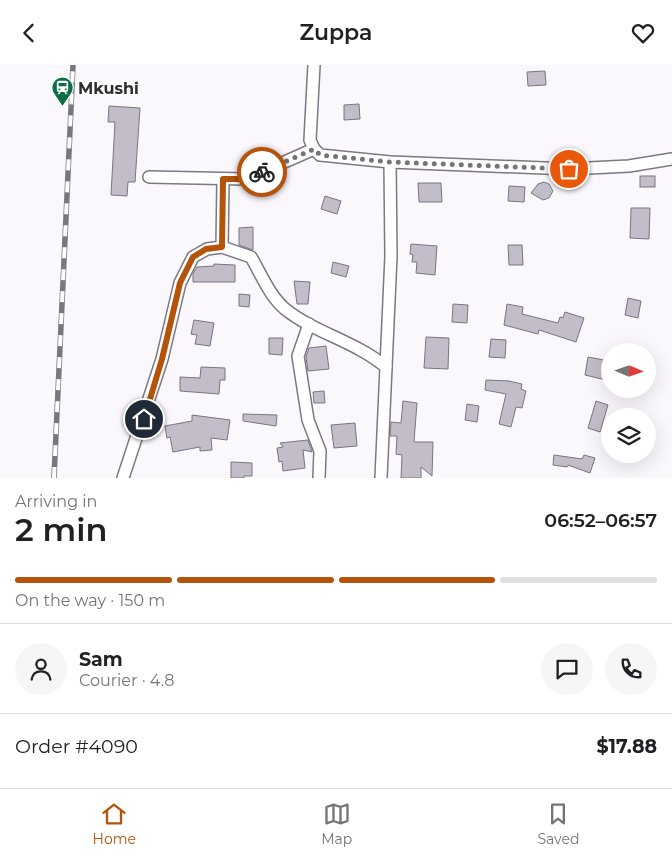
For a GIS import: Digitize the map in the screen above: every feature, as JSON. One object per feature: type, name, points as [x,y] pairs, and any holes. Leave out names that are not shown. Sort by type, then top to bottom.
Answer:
[{"type":"street","points":[[314,65],[310,141],[320,155],[390,162],[569,169],[629,166],[672,159]]},
{"type":"street","points":[[149,177],[246,179],[314,149]]},
{"type":"street","points":[[381,478],[391,256],[390,162]]},
{"type":"street","points":[[222,247],[223,179]]},
{"type":"street","points":[[123,478],[162,359],[180,283],[193,257],[206,249],[222,247],[251,257],[270,293],[285,309],[372,355],[386,367]]},
{"type":"street","points":[[309,323],[298,356],[308,420],[320,451],[319,478]]},
{"type":"building","points":[[545,71],[546,85],[528,86],[527,72]]},
{"type":"building","points":[[359,104],[360,119],[344,120],[344,105]]},
{"type":"building","points":[[109,106],[140,108],[135,182],[128,182],[127,196],[111,195],[115,122],[108,122]]},
{"type":"building","points":[[640,176],[655,176],[655,187],[640,187]]},
{"type":"building","points":[[544,182],[549,184],[553,191],[549,198],[543,200],[531,193],[538,184]]},
{"type":"building","points":[[418,183],[441,183],[442,202],[419,202]]},
{"type":"building","points":[[509,186],[525,187],[524,202],[508,201]]},
{"type":"building","points":[[325,196],[341,201],[337,214],[321,209]]},
{"type":"building","points":[[631,208],[650,208],[649,239],[630,238]]},
{"type":"building","points":[[253,227],[253,250],[239,245],[239,228]]},
{"type":"building","points":[[411,244],[437,246],[435,275],[416,273],[417,262],[412,262],[413,255],[410,254]]},
{"type":"building","points":[[508,245],[522,245],[523,265],[509,265]]},
{"type":"building","points":[[333,262],[349,266],[346,277],[331,273]]},
{"type":"building","points":[[214,264],[235,265],[235,282],[193,282],[193,274],[197,267],[214,266]]},
{"type":"building","points":[[294,281],[310,282],[308,304],[297,304]]},
{"type":"building","points":[[239,294],[250,295],[249,307],[239,306]]},
{"type":"building","points":[[628,298],[641,301],[638,318],[625,315]]},
{"type":"building","points":[[453,304],[468,305],[467,323],[452,322]]},
{"type":"building","points":[[507,304],[523,307],[522,314],[558,323],[560,317],[563,318],[565,312],[584,318],[576,342],[539,330],[538,334],[504,325]]},
{"type":"building","points":[[194,320],[214,323],[210,346],[195,344],[197,335],[191,334]]},
{"type":"building","points":[[426,337],[449,338],[448,369],[424,368]]},
{"type":"building","points":[[269,338],[283,338],[282,355],[269,354]]},
{"type":"building","points":[[491,339],[506,340],[505,358],[489,357]]},
{"type":"building","points":[[326,346],[329,369],[308,371],[306,357],[309,348]]},
{"type":"building","points":[[588,357],[601,359],[601,379],[585,375]]},
{"type":"building","points":[[201,367],[225,368],[225,380],[220,380],[219,394],[180,391],[180,377],[200,378]]},
{"type":"building","points":[[486,380],[509,381],[522,384],[521,389],[526,391],[522,408],[516,407],[511,427],[499,424],[506,394],[485,390]]},
{"type":"building","points":[[324,391],[325,403],[314,403],[313,392]]},
{"type":"building","points":[[403,401],[417,403],[414,442],[433,442],[432,476],[421,467],[421,478],[401,478],[402,455],[396,454],[397,436],[390,436],[391,422],[401,423]]},
{"type":"building","points":[[596,401],[608,405],[607,408],[601,408],[600,432],[588,428]]},
{"type":"building","points":[[467,404],[479,406],[477,422],[465,420]]},
{"type":"building","points":[[243,414],[277,415],[276,426],[243,421]]},
{"type":"building","points":[[192,415],[230,420],[227,440],[211,438],[212,450],[200,451],[200,447],[173,452],[170,437],[167,438],[165,426],[192,421]]},
{"type":"building","points":[[355,423],[357,446],[334,448],[331,425]]},
{"type":"building","points":[[308,440],[312,452],[303,450],[305,468],[283,471],[282,461],[279,462],[277,448],[283,447],[280,443]]},
{"type":"building","points":[[554,455],[582,459],[584,455],[595,458],[590,473],[568,465],[567,467],[553,465]]},
{"type":"building","points":[[231,462],[252,463],[252,476],[231,478]]},
{"type":"railway","points":[[54,478],[73,65]]},
{"type":"way so far","points":[[262,172],[314,149],[320,155],[390,162],[569,169]]},
{"type":"place","name":"Mkushi","points":[[62,107]]},
{"type":"route","points":[[144,419],[162,359],[180,283],[193,257],[206,249],[222,247],[223,179],[246,179],[262,172]]}]
